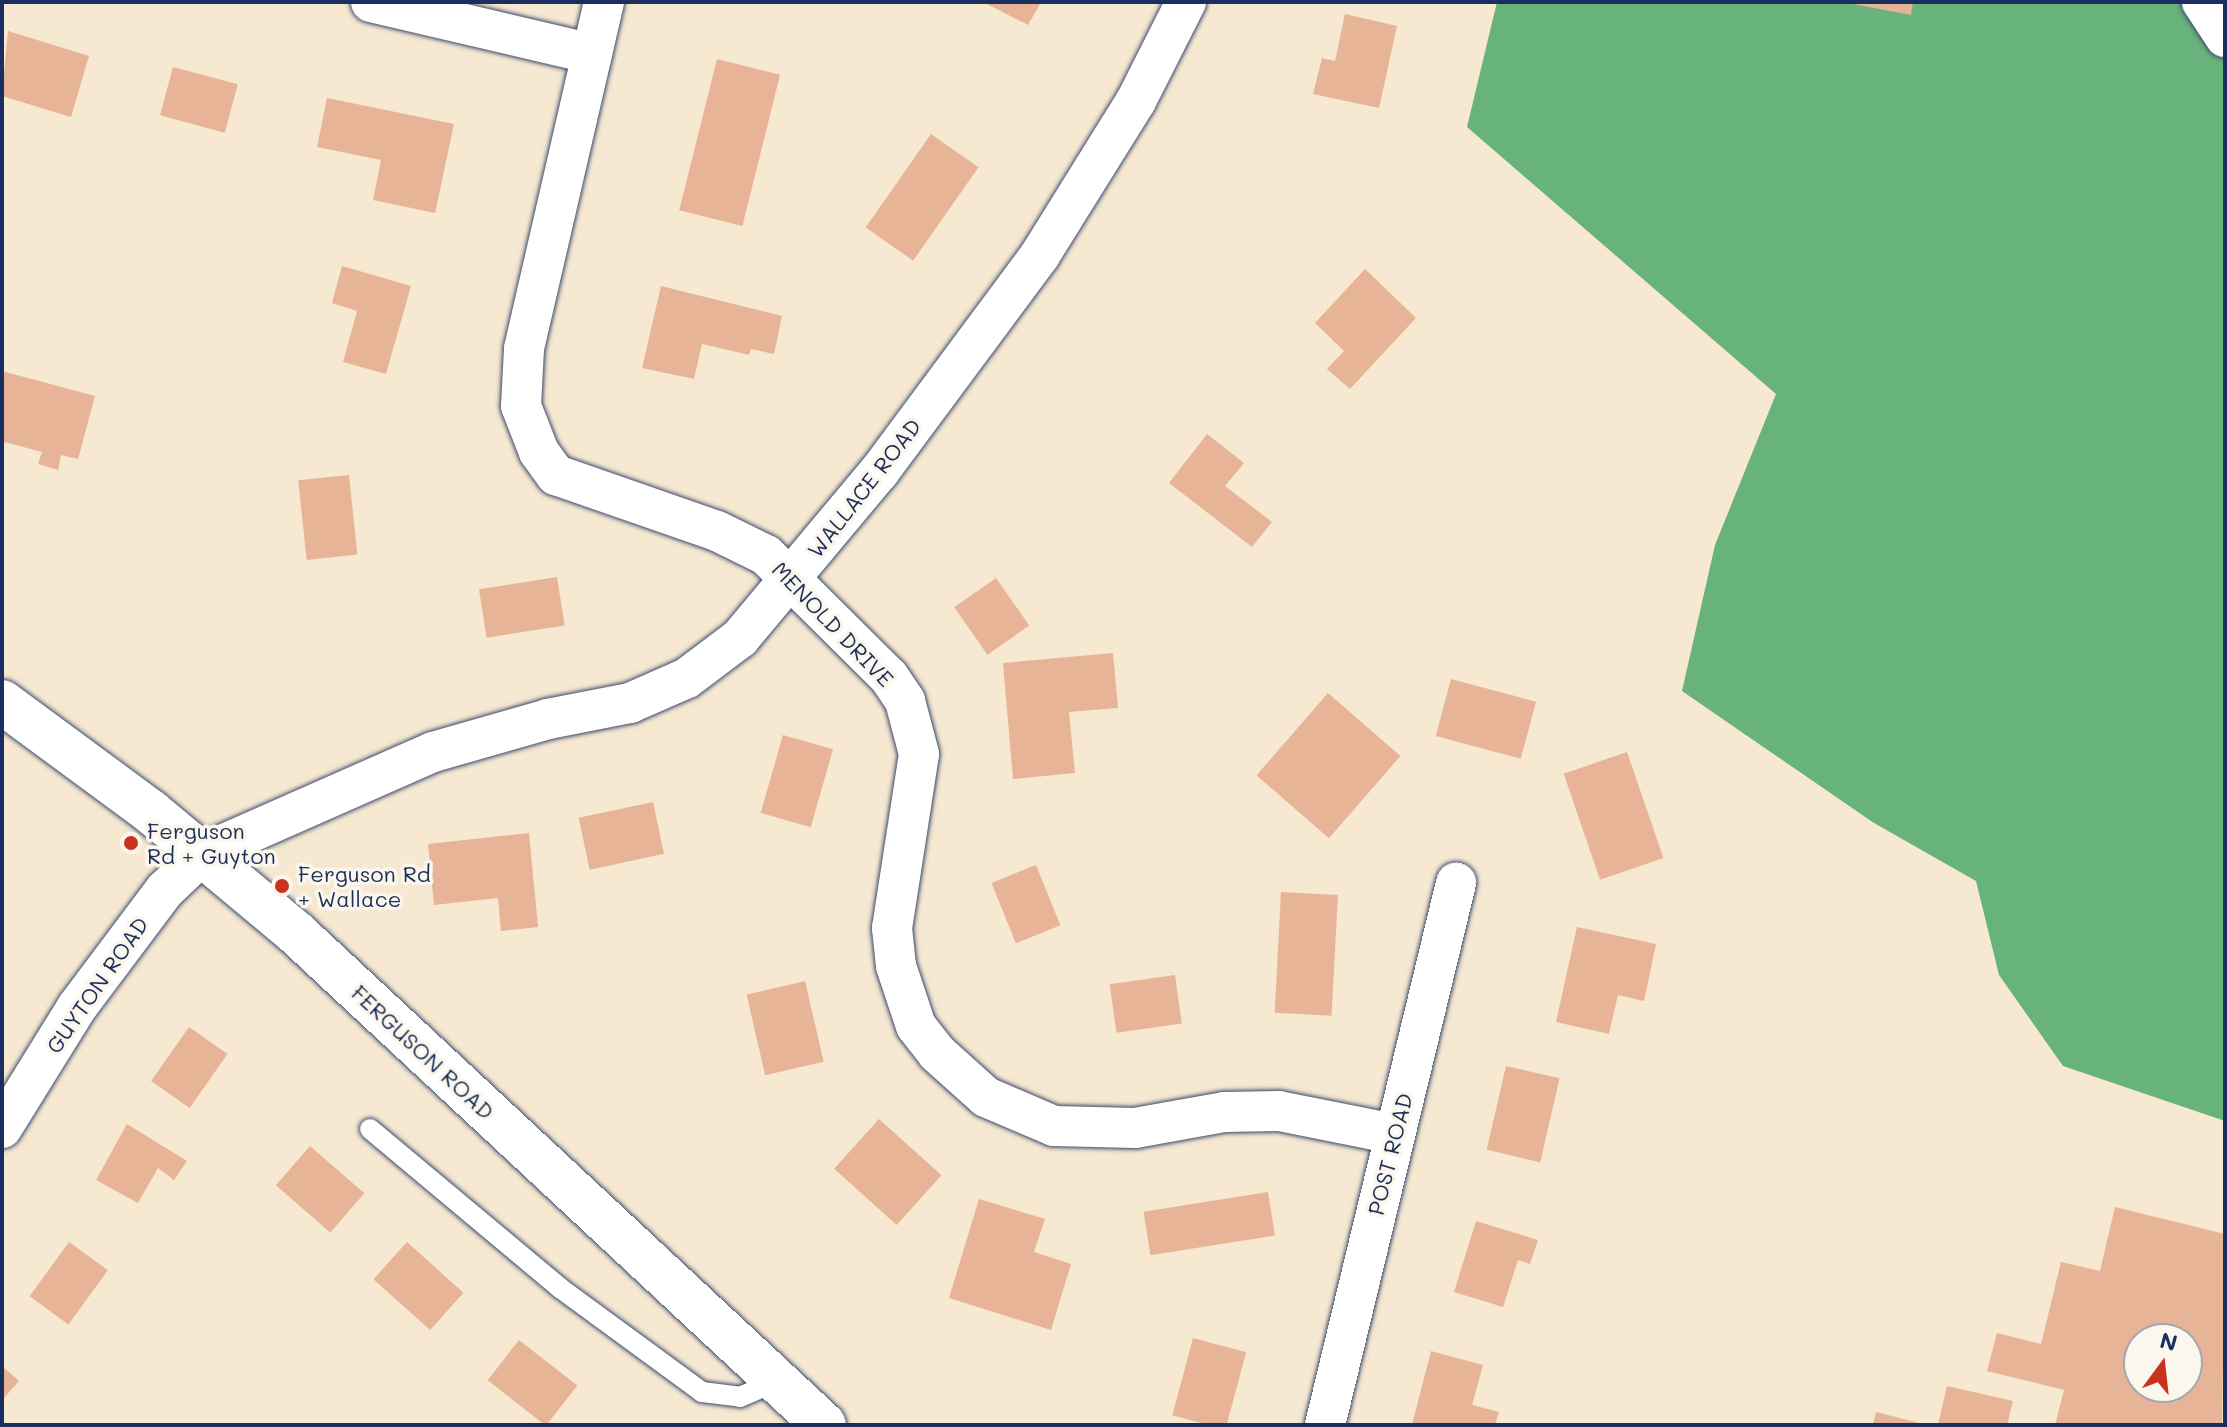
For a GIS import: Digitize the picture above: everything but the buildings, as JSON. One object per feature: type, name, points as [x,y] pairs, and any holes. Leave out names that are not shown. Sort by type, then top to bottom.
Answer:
[{"type":"street","points":[[371,2],[592,54]]},
{"type":"street","name":"MENOLD DRIVE","points":[[604,2],[524,349],[521,406],[528,426],[556,475],[744,542],[792,582],[889,677],[905,701],[919,754],[892,928],[896,966],[916,1026],[960,1076],[1015,1113],[1054,1126],[1135,1128],[1224,1112],[1279,1111],[1394,1134]]},
{"type":"street","name":"WALLACE ROAD","points":[[204,853],[433,752],[548,719],[630,703],[687,678],[740,638],[792,582],[1040,255],[1136,101],[1186,2]]},
{"type":"street","points":[[2202,2],[2225,37]]},
{"type":"street","name":"FERGUSON ROAD","points":[[2,702],[204,853],[824,1425]]},
{"type":"street","name":"GUYTON ROAD","points":[[2,1128],[77,1007],[165,890],[204,853]]},
{"type":"street","name":"POST ROAD","points":[[1325,1425],[1456,883]]},
{"type":"lane","points":[[370,1129],[560,1288],[702,1392],[740,1397],[777,1381]]},
{"type":"green space","points":[[1497,2],[2202,2],[2225,37],[2225,1121],[2063,1066],[1999,975],[1976,881],[1874,823],[1682,691],[1715,545],[1776,394],[1467,127]]},
{"type":"place","name":"Ferguson Rd + Guyton","points":[[131,843]]},
{"type":"place","name":"Ferguson Rd + Wallace","points":[[282,886]]}]
